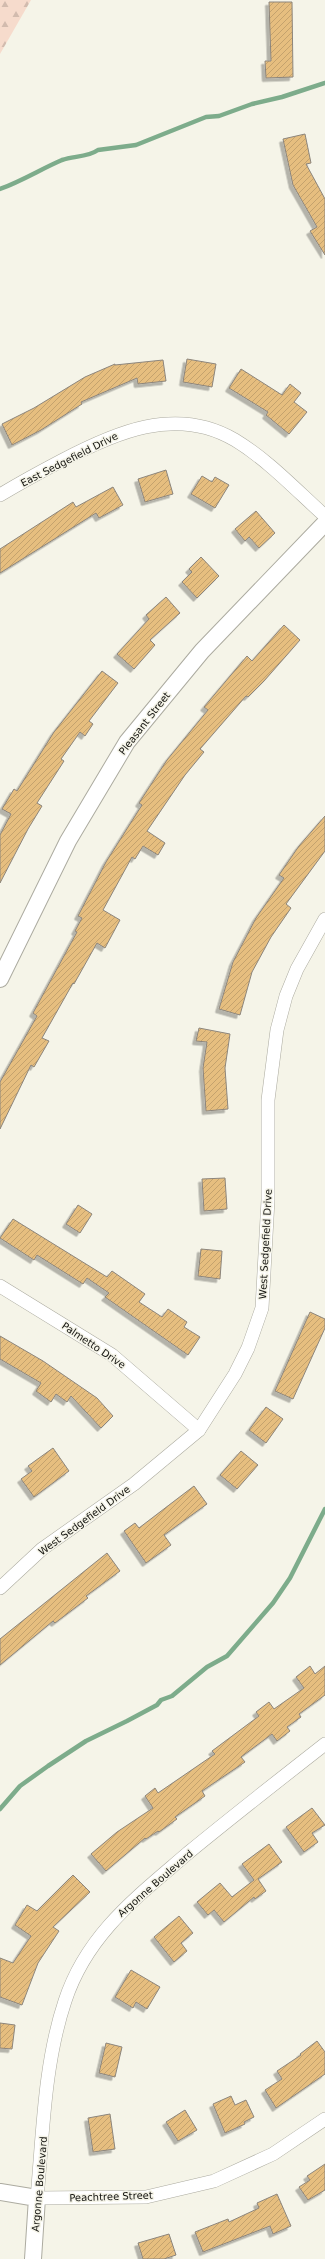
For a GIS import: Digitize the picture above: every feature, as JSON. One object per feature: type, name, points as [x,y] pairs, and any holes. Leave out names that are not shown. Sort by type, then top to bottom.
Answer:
[{"type":"street","name":"East Sedgefield Drive","points":[[0,495],[79,452],[118,433],[159,424],[181,424],[202,427],[235,440],[258,456],[325,516]]},
{"type":"street","name":"Pleasant Street","points":[[0,979],[68,841],[127,742],[202,651],[325,523]]},
{"type":"street","name":"West Sedgefield Drive","points":[[0,1588],[42,1549],[134,1484],[198,1430],[235,1374],[248,1348],[262,1308],[268,1200],[268,1100],[277,1030],[286,996],[297,970],[325,919]]},
{"type":"street","name":"Palmetto Drive","points":[[0,1286],[112,1355],[198,1430]]},
{"type":"street","name":"Argonne Boulevard","points":[[33,2259],[48,2078],[65,2001],[76,1975],[93,1944],[111,1921],[131,1902],[207,1838],[325,1744]]},
{"type":"street","name":"Peachtree Street","points":[[0,2192],[37,2198],[146,2197],[214,2181],[273,2154],[325,2119]]},
{"type":"green space","points":[[0,0],[31,0],[0,54]]},
{"type":"building","points":[[269,2],[292,2],[293,77],[266,78],[265,61],[271,61]]},
{"type":"building","points":[[305,134],[311,163],[306,164],[325,199],[325,255],[310,231],[317,227],[293,185],[283,139]]},
{"type":"building","points":[[187,359],[216,364],[212,387],[183,382]]},
{"type":"building","points":[[163,360],[166,381],[138,384],[137,378],[81,402],[82,404],[41,430],[12,445],[2,424],[34,408],[85,377],[115,364]]},
{"type":"building","points":[[241,369],[282,395],[290,384],[301,393],[294,402],[307,412],[289,434],[266,415],[268,412],[229,388]]},
{"type":"building","points":[[166,470],[173,494],[145,502],[138,479]]},
{"type":"building","points":[[202,476],[212,482],[215,477],[229,485],[215,508],[191,494]]},
{"type":"building","points":[[113,487],[123,505],[99,518],[96,513],[0,573],[0,549],[73,502],[76,507]]},
{"type":"building","points":[[256,511],[275,533],[259,548],[249,537],[245,541],[235,529]]},
{"type":"building","points":[[201,557],[219,576],[197,598],[182,582],[192,572],[189,569]]},
{"type":"building","points":[[166,597],[180,613],[150,640],[155,645],[134,669],[117,654],[149,619],[146,615]]},
{"type":"building","points":[[284,625],[300,640],[264,681],[248,697],[246,696],[200,749],[204,752],[185,775],[147,831],[165,843],[158,855],[143,846],[135,859],[132,857],[103,910],[120,920],[105,948],[97,943],[74,984],[73,983],[42,1038],[49,1041],[34,1067],[31,1065],[0,1129],[0,1082],[37,1016],[33,1013],[77,932],[75,931],[82,918],[78,916],[106,862],[142,805],[139,803],[167,760],[208,710],[204,707],[247,656],[252,661]]},
{"type":"building","points":[[102,671],[118,683],[89,721],[93,724],[85,736],[80,732],[61,759],[64,761],[37,803],[42,806],[28,829],[0,883],[0,835],[11,814],[2,809],[14,789],[17,791],[54,732]]},
{"type":"building","points":[[325,816],[325,851],[286,904],[291,908],[271,937],[252,972],[240,1015],[219,1009],[233,962],[256,918],[284,878],[279,875],[299,846]]},
{"type":"building","points":[[199,1028],[230,1034],[225,1068],[228,1109],[206,1111],[203,1068],[207,1042],[196,1041]]},
{"type":"building","points":[[225,1178],[227,1209],[204,1211],[202,1179]]},
{"type":"building","points":[[78,1205],[92,1214],[80,1233],[66,1224]]},
{"type":"building","points":[[13,1219],[107,1277],[112,1271],[145,1294],[139,1302],[162,1317],[168,1309],[187,1322],[184,1327],[200,1337],[188,1355],[105,1297],[109,1293],[87,1278],[83,1284],[37,1255],[34,1260],[0,1238]]},
{"type":"building","points":[[201,1249],[222,1251],[220,1279],[198,1276]]},
{"type":"building","points":[[310,1312],[325,1319],[325,1328],[293,1399],[275,1391]]},
{"type":"building","points":[[0,1336],[43,1361],[97,1398],[113,1416],[101,1428],[71,1396],[67,1402],[56,1394],[51,1402],[36,1391],[41,1383],[0,1359]]},
{"type":"building","points":[[266,1407],[283,1419],[266,1443],[249,1430]]},
{"type":"building","points":[[53,1448],[69,1471],[34,1497],[21,1479],[32,1471],[28,1466]]},
{"type":"building","points":[[241,1451],[258,1465],[237,1489],[220,1475]]},
{"type":"building","points":[[194,1486],[207,1504],[164,1535],[171,1545],[146,1563],[124,1531],[135,1523],[139,1528]]},
{"type":"building","points":[[107,1553],[120,1571],[86,1596],[88,1598],[55,1623],[53,1621],[0,1665],[0,1639]]},
{"type":"building","points":[[310,1666],[315,1674],[325,1666],[325,1695],[299,1714],[301,1717],[287,1727],[290,1731],[277,1741],[272,1734],[241,1757],[245,1762],[202,1791],[205,1796],[175,1817],[177,1819],[159,1832],[158,1831],[146,1839],[145,1838],[106,1871],[91,1854],[117,1832],[153,1808],[145,1796],[155,1788],[158,1793],[215,1754],[212,1751],[259,1716],[256,1712],[269,1702],[274,1709],[304,1688],[296,1677]]},
{"type":"building","points":[[312,1808],[325,1825],[312,1833],[318,1842],[304,1852],[286,1827]]},
{"type":"building","points":[[269,1844],[282,1862],[258,1879],[266,1891],[255,1899],[254,1897],[224,1922],[214,1910],[208,1915],[197,1902],[220,1883],[232,1897],[254,1880],[242,1864]]},
{"type":"building","points":[[73,1875],[90,1892],[53,1927],[59,1931],[38,1963],[22,2005],[0,1997],[0,1958],[13,1963],[31,1936],[15,1925],[27,1905],[37,1911]]},
{"type":"building","points":[[179,1916],[193,1933],[181,1943],[187,1951],[174,1962],[154,1937]]},
{"type":"building","points":[[131,1970],[160,1987],[147,2009],[136,2002],[133,2008],[115,1997]]},
{"type":"building","points":[[0,2023],[15,2025],[12,2049],[0,2048]]},
{"type":"building","points":[[317,2041],[325,2052],[325,2074],[276,2108],[265,2090],[282,2079],[277,2071],[301,2055],[300,2054]]},
{"type":"building","points":[[106,2043],[122,2047],[115,2077],[99,2073]]},
{"type":"building","points":[[231,2096],[235,2105],[246,2100],[254,2117],[244,2122],[245,2124],[225,2133],[213,2104]]},
{"type":"building","points":[[185,2110],[197,2130],[178,2141],[166,2122]]},
{"type":"building","points":[[110,2114],[115,2149],[93,2152],[88,2118]]},
{"type":"building","points":[[325,2164],[325,2190],[308,2200],[299,2187],[310,2180],[307,2176]]},
{"type":"building","points":[[277,2194],[291,2226],[273,2234],[270,2226],[203,2252],[195,2232],[228,2219],[229,2222],[259,2208],[257,2203]]},
{"type":"building","points":[[169,2234],[176,2255],[164,2259],[143,2259],[138,2243]]},
{"type":"waterway","points":[[0,189],[62,160],[90,154],[98,150],[136,145],[206,117],[219,116],[252,104],[282,97],[325,83]]},
{"type":"waterway","points":[[0,1809],[20,1786],[48,1766],[86,1741],[157,1705],[161,1700],[172,1696],[207,1667],[227,1656],[273,1603],[290,1578],[325,1509]]}]
